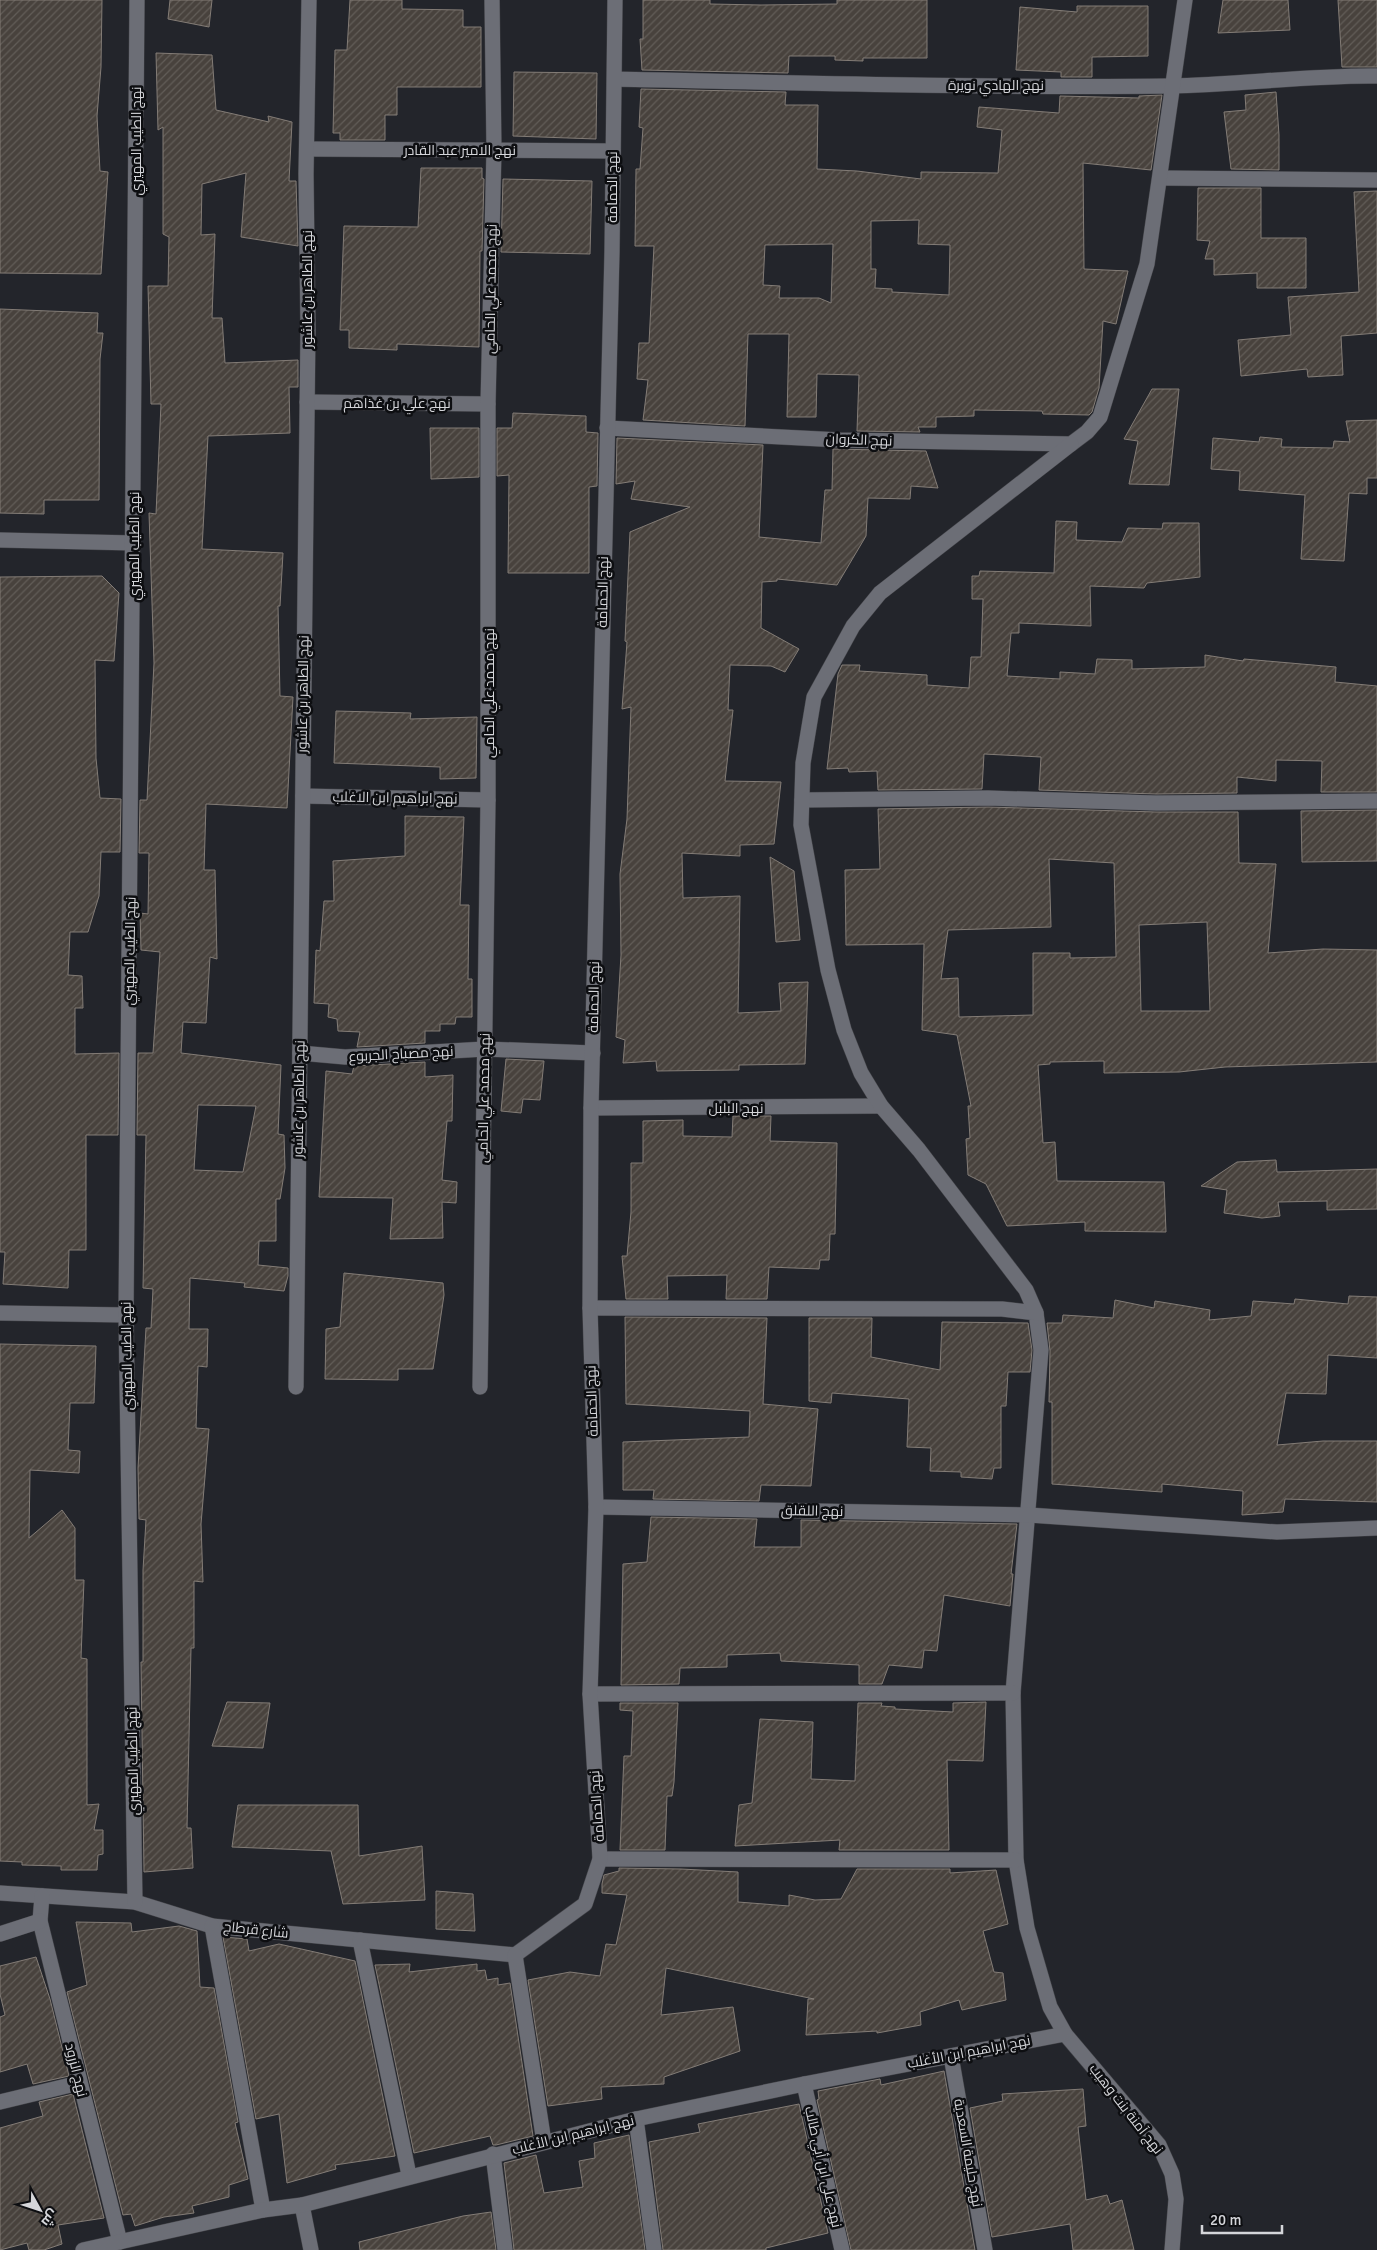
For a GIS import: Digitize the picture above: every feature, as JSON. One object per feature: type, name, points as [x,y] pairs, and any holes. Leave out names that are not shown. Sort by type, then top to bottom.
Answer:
[{"type":"street","name":"نهج الطيب المهيري","points":[[135,1902],[126,1315],[134,543],[137,0]]},
{"type":"street","name":"نهج الطاهر بن عاشور","points":[[296,1387],[307,402],[309,0]]},
{"type":"street","name":"نهج محمد علي الحامي","points":[[480,1387],[488,800],[488,404],[494,150],[492,0]]},
{"type":"street","name":"نهج الحمامة","points":[[515,1955],[585,1904],[600,1859],[590,1694],[596,1507],[590,1308],[591,1108],[615,78],[615,0]]},
{"type":"street","points":[[1071,444],[1087,432],[1100,417],[1147,264],[1161,178],[1185,0]]},
{"type":"street","name":"نهج الهادي نويرة","points":[[615,78],[900,85],[1172,86],[1344,76],[1377,76]]},
{"type":"street","name":"نهج الامير عبد القادر","points":[[307,149],[612,151]]},
{"type":"street","points":[[1161,178],[1377,180]]},
{"type":"street","name":"نهج علي بن غذاهم","points":[[307,402],[488,404]]},
{"type":"street","name":"نهج الكروان","points":[[607,428],[840,440],[1071,444]]},
{"type":"street","name":"نهج آمنة بنت وهيب","points":[[1071,444],[880,593],[853,626],[814,697],[803,763],[801,825],[828,970],[844,1030],[861,1073],[881,1106],[919,1150],[1026,1290],[1036,1314],[1041,1350],[1013,1693],[1016,1860],[1027,1928],[1050,2007],[1065,2034],[1159,2146],[1172,2174],[1176,2199],[1172,2250]]},
{"type":"street","points":[[0,540],[134,543]]},
{"type":"street","name":"نهج ابراهيم ابن الاغلب","points":[[302,796],[488,800]]},
{"type":"street","points":[[802,800],[988,798],[1156,803],[1377,801]]},
{"type":"street","name":"نهج مصباح الجربوع","points":[[300,1054],[345,1057],[485,1049],[593,1053]]},
{"type":"street","name":"نهج البلبل","points":[[591,1108],[881,1106]]},
{"type":"street","points":[[590,1308],[1002,1309],[1036,1314]]},
{"type":"street","points":[[0,1313],[126,1315]]},
{"type":"street","name":"نهج اللقلق","points":[[596,1507],[1028,1515],[1277,1532],[1377,1528]]},
{"type":"street","points":[[590,1694],[1013,1693]]},
{"type":"street","points":[[600,1859],[1016,1860]]},
{"type":"street","name":"شارع قرطاج","points":[[0,1893],[135,1902],[212,1926],[515,1955]]},
{"type":"street","name":"نهج الزرود","points":[[42,1896],[40,1921],[120,2242]]},
{"type":"street","points":[[0,1934],[40,1921]]},
{"type":"street","points":[[212,1926],[263,2210]]},
{"type":"street","points":[[360,1940],[410,2176]]},
{"type":"street","points":[[515,1955],[544,2142]]},
{"type":"street","name":"نهج ابراهيم ابن الأغلب","points":[[83,2250],[263,2210],[302,2205],[493,2154],[636,2119],[804,2084],[1065,2034]]},
{"type":"street","name":"نهج حليمة السعدية","points":[[952,2056],[985,2250]]},
{"type":"street","points":[[0,2102],[79,2083]]},
{"type":"street","name":"نهج علي ابن أبي طالب","points":[[804,2084],[842,2250]]},
{"type":"street","points":[[636,2119],[654,2250]]},
{"type":"street","points":[[493,2154],[505,2250]]},
{"type":"street","points":[[302,2205],[311,2250]]},
{"type":"building","points":[[0,0],[102,0],[101,67],[97,116],[100,171],[108,172],[101,274],[0,273]]},
{"type":"building","points":[[170,0],[212,0],[209,27],[168,19]]},
{"type":"building","points":[[350,0],[402,0],[402,9],[463,10],[463,27],[481,27],[481,87],[397,87],[397,115],[385,115],[385,140],[340,140],[340,133],[333,133],[335,50],[347,50]]},
{"type":"building","points":[[643,0],[710,0],[710,4],[761,5],[837,4],[837,0],[927,0],[927,58],[863,58],[863,61],[835,60],[835,56],[789,56],[788,73],[642,70],[640,39],[643,39]]},
{"type":"building","points":[[1223,0],[1288,0],[1290,30],[1218,33]]},
{"type":"building","points":[[1338,0],[1377,0],[1377,67],[1342,67]]},
{"type":"building","points":[[1077,6],[1148,6],[1148,56],[1092,57],[1092,77],[1061,77],[1061,72],[1016,70],[1020,7],[1077,12]]},
{"type":"building","points":[[156,53],[212,55],[216,110],[269,122],[268,116],[292,122],[289,181],[296,181],[298,246],[241,237],[246,173],[202,184],[201,235],[215,234],[212,318],[222,318],[225,363],[298,360],[298,387],[289,387],[290,433],[208,436],[202,549],[283,553],[280,606],[278,606],[280,696],[293,697],[287,808],[206,804],[204,870],[215,870],[217,959],[210,957],[206,1023],[183,1022],[181,1053],[281,1065],[278,1134],[284,1135],[285,1168],[280,1199],[276,1199],[276,1241],[259,1241],[258,1265],[288,1268],[288,1276],[284,1291],[244,1287],[245,1283],[190,1278],[189,1329],[208,1329],[207,1367],[198,1366],[196,1428],[209,1429],[201,1524],[203,1582],[194,1581],[194,1648],[191,1648],[187,1828],[191,1828],[193,1868],[144,1872],[141,1662],[143,1662],[143,1570],[146,1520],[139,1519],[138,1468],[146,1328],[151,1328],[153,1289],[143,1288],[146,1135],[137,1135],[138,1053],[153,1053],[160,952],[141,950],[140,913],[148,914],[149,853],[139,853],[140,800],[147,800],[154,663],[149,513],[156,514],[161,404],[151,404],[148,286],[168,286],[169,237],[163,234],[163,127],[158,130]],"holes":[[[198,1105],[256,1106],[243,1172],[194,1170]]]},
{"type":"building","points":[[514,72],[597,73],[596,139],[513,136]]},
{"type":"building","points":[[641,89],[786,92],[785,105],[818,105],[817,169],[857,171],[921,179],[921,172],[998,173],[1002,130],[977,127],[979,107],[1059,113],[1060,96],[1139,98],[1139,96],[1162,95],[1151,170],[1083,163],[1084,269],[1128,271],[1116,324],[1103,321],[1099,388],[1092,412],[1089,415],[1043,414],[1042,411],[974,410],[974,416],[936,417],[936,427],[918,427],[920,432],[857,431],[859,375],[817,374],[816,417],[787,417],[789,334],[748,334],[745,426],[643,420],[648,380],[637,379],[639,343],[649,343],[654,246],[635,246],[636,169],[640,169],[643,128],[639,127]],"holes":[[[919,220],[918,244],[950,245],[949,295],[892,292],[892,289],[875,288],[876,269],[871,269],[871,221]],[[833,244],[831,303],[819,298],[779,298],[780,286],[763,285],[765,245]]]},
{"type":"building","points":[[1276,92],[1279,170],[1231,169],[1224,112],[1246,110],[1245,95]]},
{"type":"building","points":[[421,168],[482,168],[482,178],[484,179],[482,251],[480,251],[479,347],[397,344],[397,350],[349,348],[349,330],[340,330],[344,226],[418,227]]},
{"type":"building","points":[[503,179],[592,181],[590,254],[501,252]]},
{"type":"building","points":[[1198,188],[1261,188],[1261,238],[1306,238],[1306,288],[1257,288],[1257,273],[1214,275],[1214,259],[1205,259],[1210,241],[1197,240]]},
{"type":"building","points":[[1377,191],[1377,333],[1341,336],[1343,375],[1308,377],[1307,369],[1241,376],[1238,340],[1291,335],[1288,297],[1359,292],[1354,192]]},
{"type":"building","points":[[0,309],[98,313],[97,333],[103,333],[100,359],[99,500],[44,500],[44,514],[0,513]]},
{"type":"building","points":[[1152,389],[1179,389],[1169,485],[1129,484],[1138,441],[1124,439]]},
{"type":"building","points":[[513,413],[586,416],[586,432],[598,433],[597,486],[589,487],[589,573],[508,573],[509,475],[497,476],[497,428],[512,428]]},
{"type":"building","points":[[1377,420],[1377,478],[1367,478],[1367,494],[1349,493],[1344,561],[1301,559],[1305,495],[1239,490],[1240,471],[1211,469],[1213,438],[1259,442],[1260,437],[1282,439],[1281,447],[1333,448],[1334,441],[1350,442],[1346,421]]},
{"type":"building","points":[[430,428],[479,428],[479,477],[431,479]]},
{"type":"building","points":[[617,438],[763,445],[759,537],[821,543],[825,490],[832,490],[833,449],[926,451],[938,488],[911,486],[910,499],[868,498],[866,536],[837,585],[777,579],[777,581],[762,582],[761,628],[799,649],[785,672],[771,666],[730,665],[728,710],[733,710],[725,781],[781,782],[774,844],[740,845],[740,856],[682,853],[683,898],[740,896],[738,1013],[781,1011],[779,983],[808,982],[805,1064],[739,1065],[739,1070],[657,1071],[656,1061],[623,1063],[625,1040],[616,1037],[621,955],[620,874],[627,819],[631,707],[622,709],[627,642],[625,641],[630,532],[690,507],[631,499],[635,481],[616,484]]},
{"type":"building","points":[[1056,521],[1077,522],[1076,540],[1122,542],[1128,528],[1162,529],[1163,523],[1199,523],[1200,577],[1147,583],[1144,588],[1090,586],[1091,626],[1019,623],[1019,633],[1011,633],[1007,676],[1060,679],[1060,672],[1095,674],[1097,659],[1132,660],[1132,669],[1205,667],[1205,655],[1243,661],[1244,659],[1336,667],[1335,682],[1377,686],[1377,792],[1321,792],[1322,761],[1276,760],[1276,781],[1237,777],[1237,793],[1156,794],[1039,790],[1041,757],[984,754],[982,789],[878,790],[877,771],[849,772],[848,768],[827,769],[838,674],[842,665],[860,665],[859,671],[927,675],[927,685],[969,688],[971,657],[981,657],[983,599],[972,599],[972,576],[979,576],[980,571],[1054,573]]},
{"type":"building","points":[[102,576],[119,593],[114,661],[95,660],[96,758],[100,798],[121,799],[120,852],[101,852],[99,896],[88,932],[70,932],[68,975],[82,976],[83,1008],[75,1008],[75,1054],[119,1053],[118,1135],[86,1135],[86,1250],[69,1250],[68,1288],[3,1284],[5,1252],[0,1252],[0,577]]},
{"type":"building","points":[[336,711],[411,713],[410,719],[477,717],[476,778],[440,779],[440,767],[334,763]]},
{"type":"building","points":[[988,807],[1156,812],[1238,812],[1239,863],[1276,864],[1268,953],[1323,949],[1377,950],[1377,1062],[1225,1067],[1179,1072],[1104,1073],[1104,1061],[1050,1062],[1050,1064],[1038,1065],[1043,1143],[1055,1142],[1057,1181],[1164,1182],[1166,1232],[1085,1231],[1085,1222],[1007,1226],[986,1184],[968,1175],[966,1139],[970,1138],[968,1106],[971,1106],[957,1035],[922,1030],[924,944],[846,945],[845,870],[880,869],[878,809]],"holes":[[[1049,859],[1114,863],[1116,957],[1070,958],[1070,953],[1033,953],[1033,1015],[959,1017],[958,978],[941,979],[948,930],[1051,927]],[[1207,922],[1210,1011],[1141,1011],[1139,925]]]},
{"type":"building","points":[[1377,810],[1377,861],[1302,862],[1301,811]]},
{"type":"building","points":[[405,816],[464,817],[460,905],[469,905],[468,979],[472,979],[472,1017],[456,1017],[455,1024],[440,1024],[440,1031],[425,1031],[425,1043],[357,1047],[360,1032],[338,1031],[337,1019],[328,1017],[329,1004],[314,1003],[316,950],[320,951],[324,901],[334,901],[333,861],[405,856]]},
{"type":"building","points":[[770,857],[794,871],[800,940],[776,942]]},
{"type":"building","points":[[506,1059],[544,1061],[540,1100],[523,1099],[521,1113],[501,1111]]},
{"type":"building","points":[[425,1062],[425,1077],[453,1075],[452,1121],[447,1121],[442,1180],[457,1182],[456,1203],[442,1202],[443,1238],[390,1239],[393,1198],[319,1197],[326,1071],[352,1074],[354,1066]]},
{"type":"building","points":[[733,1116],[771,1116],[770,1141],[837,1143],[835,1234],[830,1234],[829,1260],[820,1260],[819,1269],[769,1267],[767,1299],[726,1299],[727,1275],[667,1276],[668,1299],[626,1299],[622,1256],[627,1256],[631,1212],[631,1163],[643,1163],[643,1121],[683,1120],[683,1136],[732,1137]]},
{"type":"building","points":[[1276,1160],[1277,1172],[1377,1169],[1377,1209],[1327,1210],[1327,1201],[1278,1202],[1280,1216],[1262,1218],[1224,1213],[1227,1190],[1201,1186],[1237,1162]]},
{"type":"building","points":[[344,1273],[443,1283],[444,1295],[433,1369],[398,1369],[398,1380],[325,1379],[326,1329],[340,1327]]},
{"type":"building","points":[[1349,1296],[1377,1297],[1377,1358],[1328,1355],[1326,1394],[1286,1393],[1277,1445],[1323,1441],[1377,1441],[1377,1502],[1285,1499],[1283,1512],[1242,1515],[1243,1491],[1162,1484],[1162,1492],[1052,1484],[1052,1402],[1049,1402],[1050,1351],[1047,1323],[1062,1323],[1063,1315],[1113,1318],[1115,1300],[1154,1308],[1155,1301],[1210,1310],[1209,1320],[1251,1316],[1253,1301],[1294,1304],[1295,1299],[1348,1304]]},
{"type":"building","points":[[625,1317],[767,1318],[763,1404],[818,1409],[811,1486],[761,1485],[759,1501],[653,1499],[654,1490],[623,1490],[623,1442],[749,1437],[750,1411],[626,1404]]},
{"type":"building","points":[[809,1318],[872,1318],[871,1357],[940,1370],[942,1322],[1028,1323],[1032,1350],[1030,1372],[1008,1372],[1006,1406],[1001,1406],[1001,1468],[994,1468],[992,1479],[961,1477],[961,1472],[930,1471],[931,1448],[907,1447],[909,1399],[832,1393],[831,1403],[809,1401]]},
{"type":"building","points":[[0,1344],[96,1346],[94,1403],[70,1403],[68,1450],[80,1451],[79,1473],[30,1470],[29,1538],[62,1510],[75,1528],[75,1580],[84,1580],[81,1658],[87,1659],[87,1805],[99,1804],[94,1830],[103,1830],[103,1854],[98,1855],[97,1870],[61,1870],[61,1866],[22,1865],[22,1862],[0,1861]]},
{"type":"building","points":[[651,1517],[757,1519],[754,1547],[801,1547],[801,1520],[1017,1524],[1011,1574],[1013,1574],[1010,1606],[944,1595],[937,1651],[924,1650],[922,1668],[889,1665],[882,1684],[859,1684],[859,1665],[781,1661],[780,1653],[727,1655],[727,1667],[680,1668],[679,1684],[621,1685],[623,1564],[647,1562]]},
{"type":"building","points":[[227,1702],[270,1703],[263,1748],[212,1746]]},
{"type":"building","points":[[986,1702],[983,1761],[947,1760],[949,1850],[839,1850],[840,1840],[735,1846],[739,1805],[752,1803],[760,1719],[813,1722],[811,1779],[855,1781],[858,1703],[882,1703],[881,1706],[895,1707],[895,1709],[953,1712],[953,1703]]},
{"type":"building","points":[[620,1703],[678,1703],[674,1782],[672,1796],[667,1796],[665,1850],[620,1850],[624,1756],[631,1756],[633,1711],[620,1710]]},
{"type":"building","points":[[238,1805],[358,1805],[359,1856],[422,1846],[425,1900],[343,1904],[331,1851],[232,1847]]},
{"type":"building","points":[[619,1868],[738,1872],[738,1902],[789,1906],[789,1895],[815,1900],[841,1899],[857,1869],[950,1869],[950,1873],[996,1870],[1008,1924],[983,1931],[994,1972],[1003,1973],[1006,2000],[962,2010],[959,2000],[920,2012],[921,2025],[877,2033],[877,2031],[806,2035],[808,1999],[814,1999],[666,1968],[661,2015],[733,2007],[740,2051],[664,2077],[664,2084],[601,2087],[602,2099],[548,2106],[528,1980],[570,1972],[600,1976],[606,1944],[616,1945],[627,1895],[602,1893],[602,1884],[604,1875],[619,1871]]},
{"type":"building","points":[[436,1891],[473,1894],[475,1931],[436,1929]]},
{"type":"building","points":[[76,1922],[131,1923],[132,1932],[179,1926],[197,1931],[200,1987],[214,1988],[238,2122],[235,2123],[248,2179],[229,2185],[229,2197],[192,2206],[194,2213],[164,2217],[135,2226],[131,2214],[123,2215],[67,1992],[87,1985]]},
{"type":"building","points":[[223,1937],[247,1939],[249,1951],[279,1944],[355,1961],[395,2156],[335,2165],[336,2169],[287,2183],[279,2114],[256,2119]]},
{"type":"building","points":[[36,1957],[50,1999],[69,2076],[33,2084],[27,2064],[0,2072],[0,2017],[5,2015],[0,1994],[0,1966]]},
{"type":"building","points":[[410,1964],[409,1972],[477,1964],[477,1971],[485,1970],[487,1980],[498,1978],[498,1985],[510,1983],[533,2136],[493,2145],[490,2136],[414,2153],[375,1965]]},
{"type":"building","points":[[944,2071],[975,2250],[851,2250],[817,2100],[819,2099],[818,2091],[880,2079],[881,2085]]},
{"type":"building","points":[[1083,2089],[1086,2126],[1078,2127],[1086,2200],[1107,2195],[1110,2204],[1122,2200],[1134,2250],[1073,2250],[1070,2224],[992,2237],[970,2108],[1003,2101],[1002,2094]]},
{"type":"building","points":[[73,2094],[104,2218],[58,2225],[62,2244],[44,2250],[29,2250],[27,2243],[0,2250],[0,2128],[43,2116],[39,2102]]},
{"type":"building","points":[[799,2104],[828,2233],[766,2248],[766,2250],[663,2250],[649,2142],[700,2132],[698,2124]]},
{"type":"building","points":[[629,2135],[645,2250],[514,2250],[504,2163],[536,2155],[544,2193],[583,2187],[579,2161],[595,2158],[594,2143]]},
{"type":"building","points":[[491,2212],[496,2250],[360,2250],[359,2242],[463,2216]]}]
